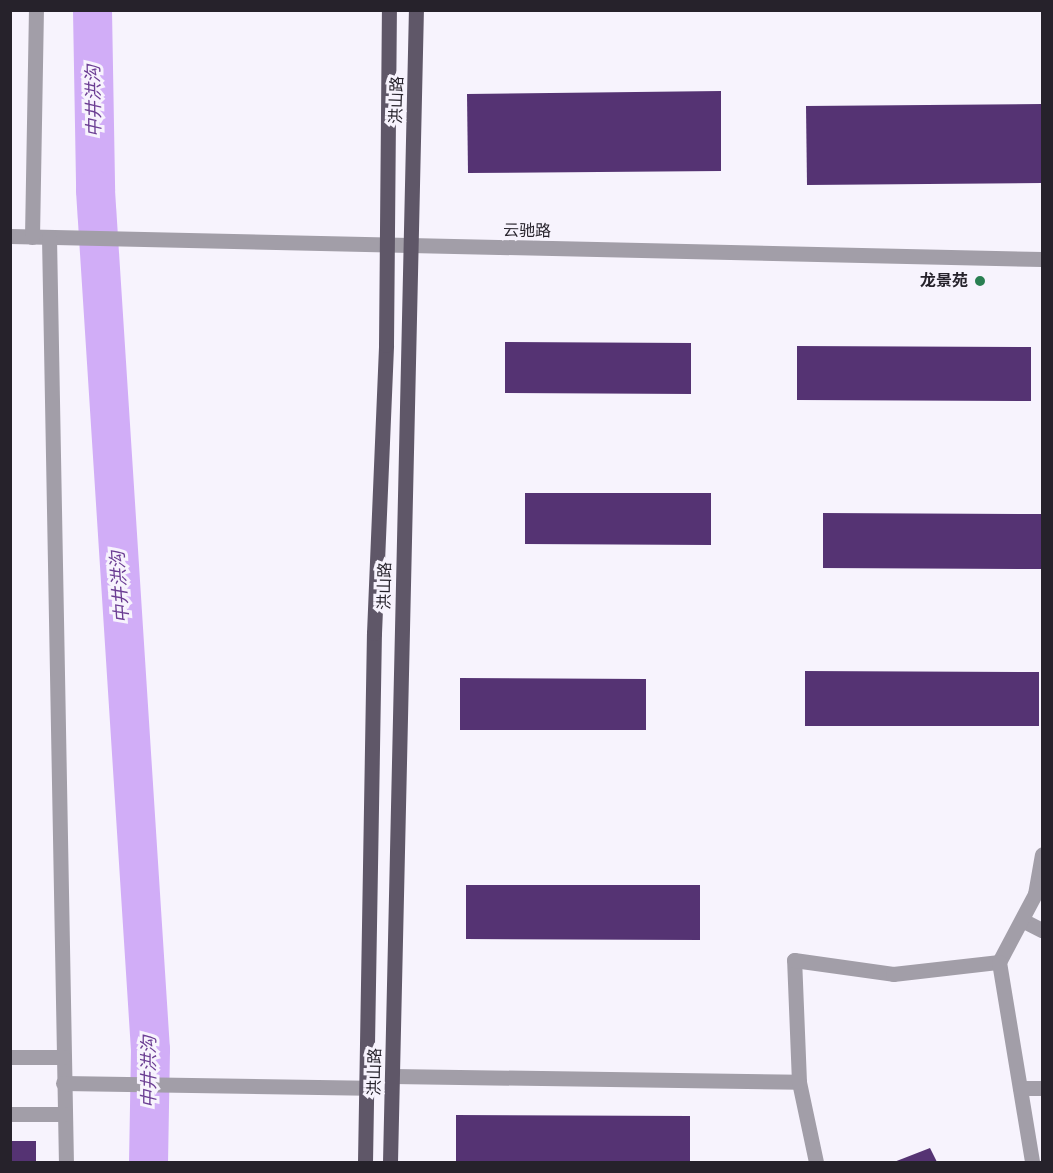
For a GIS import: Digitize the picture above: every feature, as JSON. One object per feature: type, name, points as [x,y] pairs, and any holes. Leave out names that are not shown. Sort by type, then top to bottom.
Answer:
[{"type":"main road","name":"洪山路","points":[[365,1162],[374,633],[386,345],[389,10]]},
{"type":"main road","name":"洪山路","points":[[390,1162],[417,10]]},
{"type":"street","points":[[32,237],[36,10]]},
{"type":"street","name":"云驰路","points":[[10,236],[1042,259]]},
{"type":"street","points":[[49,237],[66,1162]]},
{"type":"street","points":[[1032,1162],[999,962],[1035,894],[1042,855]]},
{"type":"street","points":[[1022,920],[1042,930]]},
{"type":"street","points":[[816,1162],[799,1082],[794,960],[893,974],[999,962]]},
{"type":"street","points":[[10,1057],[63,1058]]},
{"type":"street","points":[[393,1076],[799,1082]]},
{"type":"street","points":[[63,1083],[366,1088]]},
{"type":"street","points":[[1020,1089],[1042,1088]]},
{"type":"street","points":[[10,1114],[64,1114]]},
{"type":"building","points":[[721,91],[721,171],[468,173],[467,94]]},
{"type":"building","points":[[1042,104],[1042,183],[807,185],[806,106]]},
{"type":"building","points":[[505,342],[691,343],[691,394],[505,393]]},
{"type":"building","points":[[797,346],[1031,347],[1031,401],[797,400]]},
{"type":"building","points":[[525,493],[711,493],[711,545],[525,544]]},
{"type":"building","points":[[823,513],[1042,514],[1042,569],[823,568]]},
{"type":"building","points":[[805,671],[1039,672],[1039,726],[805,726]]},
{"type":"building","points":[[460,678],[646,679],[646,730],[460,730]]},
{"type":"building","points":[[466,885],[700,885],[700,940],[466,939]]},
{"type":"building","points":[[456,1115],[690,1116],[690,1162],[456,1162]]},
{"type":"building","points":[[10,1141],[36,1141],[36,1162],[10,1162]]},
{"type":"building","points":[[930,1148],[937,1162],[894,1162]]},
{"type":"waterway","name":"中井洪沟","points":[[92,10],[95,190],[150,1049],[148,1162]]},
{"type":"place","name":"龙景苑","points":[[980,281]]}]
